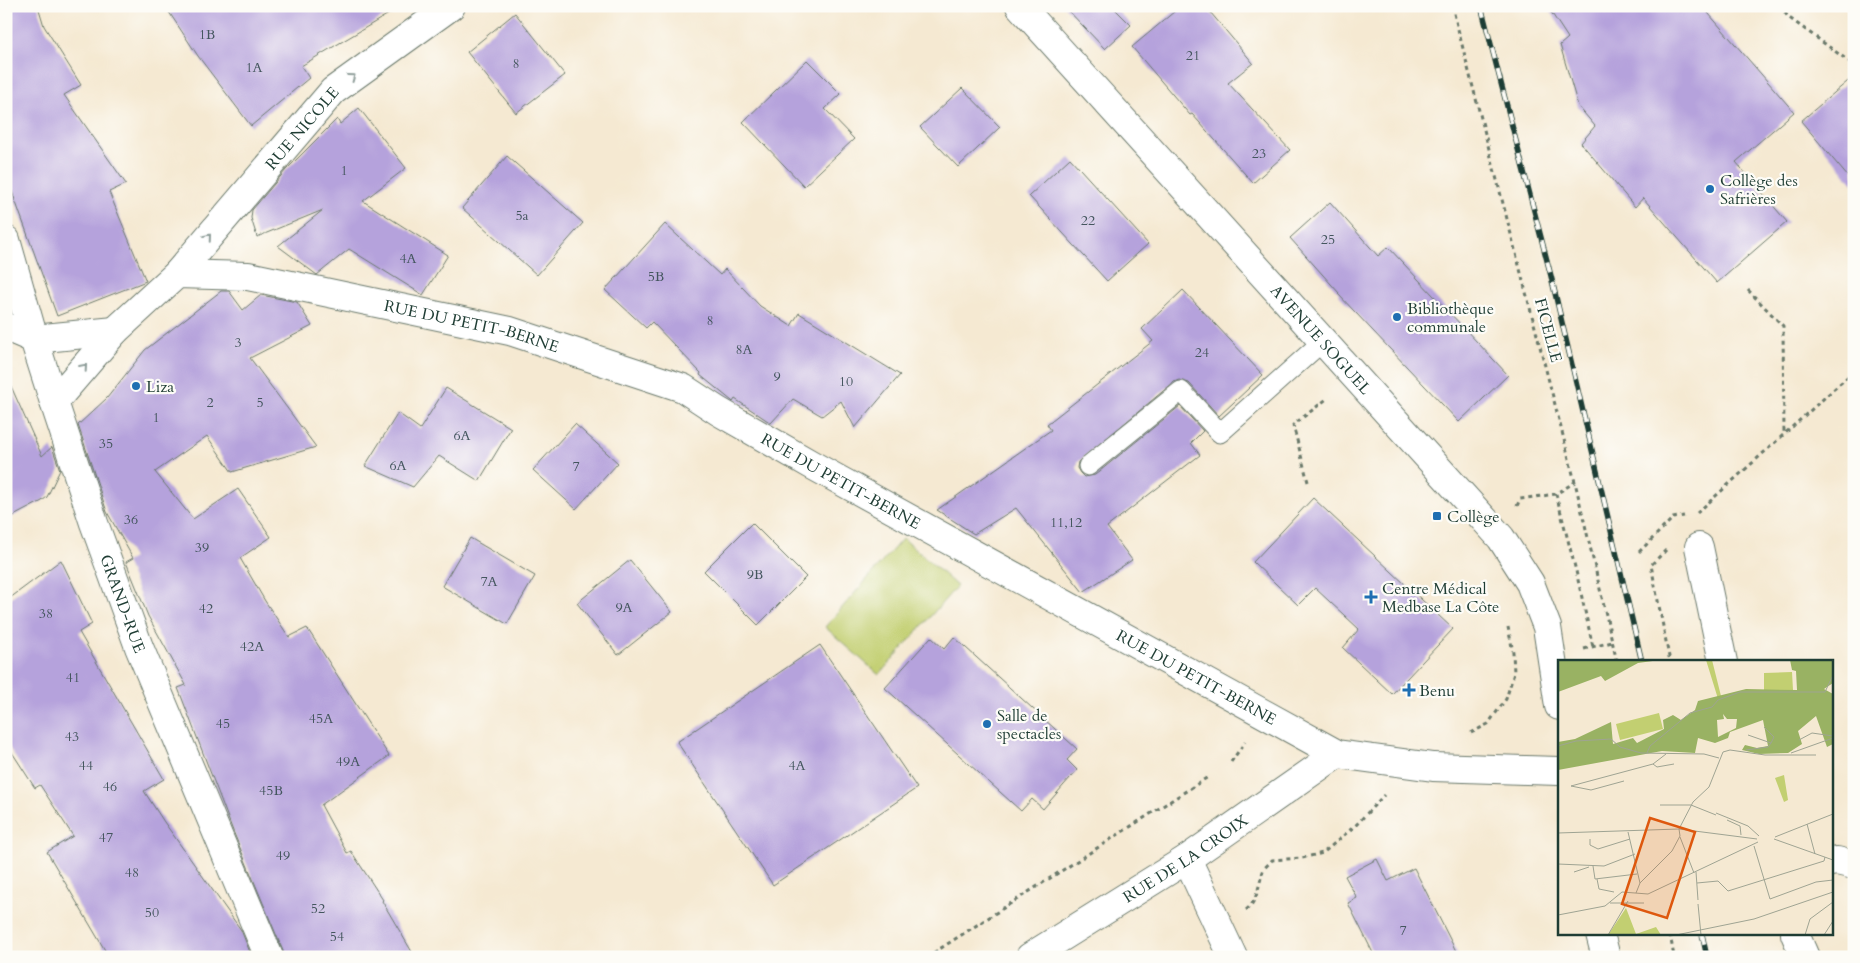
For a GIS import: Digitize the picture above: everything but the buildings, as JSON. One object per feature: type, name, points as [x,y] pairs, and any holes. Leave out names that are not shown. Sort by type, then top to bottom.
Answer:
[{"type":"street","name":"RUE NICOLE","points":[[177,274],[333,91],[451,6]]},
{"type":"street","name":"AVENUE SOGUEL","points":[[1020,6],[1501,538],[1530,583],[1547,628],[1558,700]]},
{"type":"street","name":"GRAND-RUE","points":[[6,240],[54,402],[94,523],[139,647],[268,957]]},
{"type":"street","points":[[54,402],[115,332],[177,274]]},
{"type":"street","name":"RUE DU PETIT-BERNE","points":[[177,274],[248,276],[510,331],[683,388],[718,411],[786,450],[1337,754],[1433,767],[1558,771]]},
{"type":"street","points":[[6,327],[34,339],[115,332]]},
{"type":"street","points":[[1698,547],[1724,660]]},
{"type":"street","name":"RUE DE LA CROIX","points":[[1030,957],[1187,859],[1337,754]]},
{"type":"street","points":[[1187,859],[1233,957]]},
{"type":"street","points":[[1832,862],[1838,861],[1854,865]]},
{"type":"street","points":[[1601,936],[1606,957]]},
{"type":"street","points":[[1796,936],[1804,957]]},
{"type":"lane","points":[[1088,466],[1180,391],[1220,432],[1322,342]]},
{"type":"path","name":"FICELLE","points":[[1452,6],[1575,482],[1616,660]]},
{"type":"path","points":[[1780,6],[1788,17],[1854,65]]},
{"type":"path","points":[[1748,290],[1783,326],[1784,434]]},
{"type":"path","points":[[1698,513],[1854,371]]},
{"type":"path","points":[[1308,482],[1293,425],[1328,397]]},
{"type":"path","points":[[1501,538],[1520,499],[1556,494],[1575,482]]},
{"type":"path","points":[[1556,494],[1593,647]]},
{"type":"path","points":[[1638,552],[1672,518]]},
{"type":"path","points":[[1464,736],[1488,724],[1506,699],[1514,673],[1513,652],[1507,622]]},
{"type":"path","points":[[1584,650],[1612,642]]},
{"type":"path","points":[[1231,762],[1247,738]]},
{"type":"path","points":[[927,957],[1208,778]]},
{"type":"path","points":[[1216,920],[1239,916],[1250,907],[1259,890],[1264,868],[1272,860],[1302,858],[1323,853],[1356,825],[1387,791]]},
{"type":"path","points":[[1670,936],[1674,957]]},
{"type":"green space","points":[[903,538],[957,586],[879,675],[825,627]]},
{"type":"railway","points":[[1481,6],[1551,276],[1642,660]]},
{"type":"railway","points":[[1702,936],[1707,957]]},
{"type":"place","name":"Collège des Safrières","points":[[1710,189]]},
{"type":"place","name":"Bibliothèque communale","points":[[1397,317]]},
{"type":"place","name":"Liza","points":[[136,386]]},
{"type":"place","name":"Collège","points":[[1437,516]]},
{"type":"place","name":"Centre Médical Medbase La Côte","points":[[1371,597]]},
{"type":"place","name":"Benu","points":[[1409,690]]},
{"type":"place","name":"Salle de spectacles","points":[[987,724]]}]
